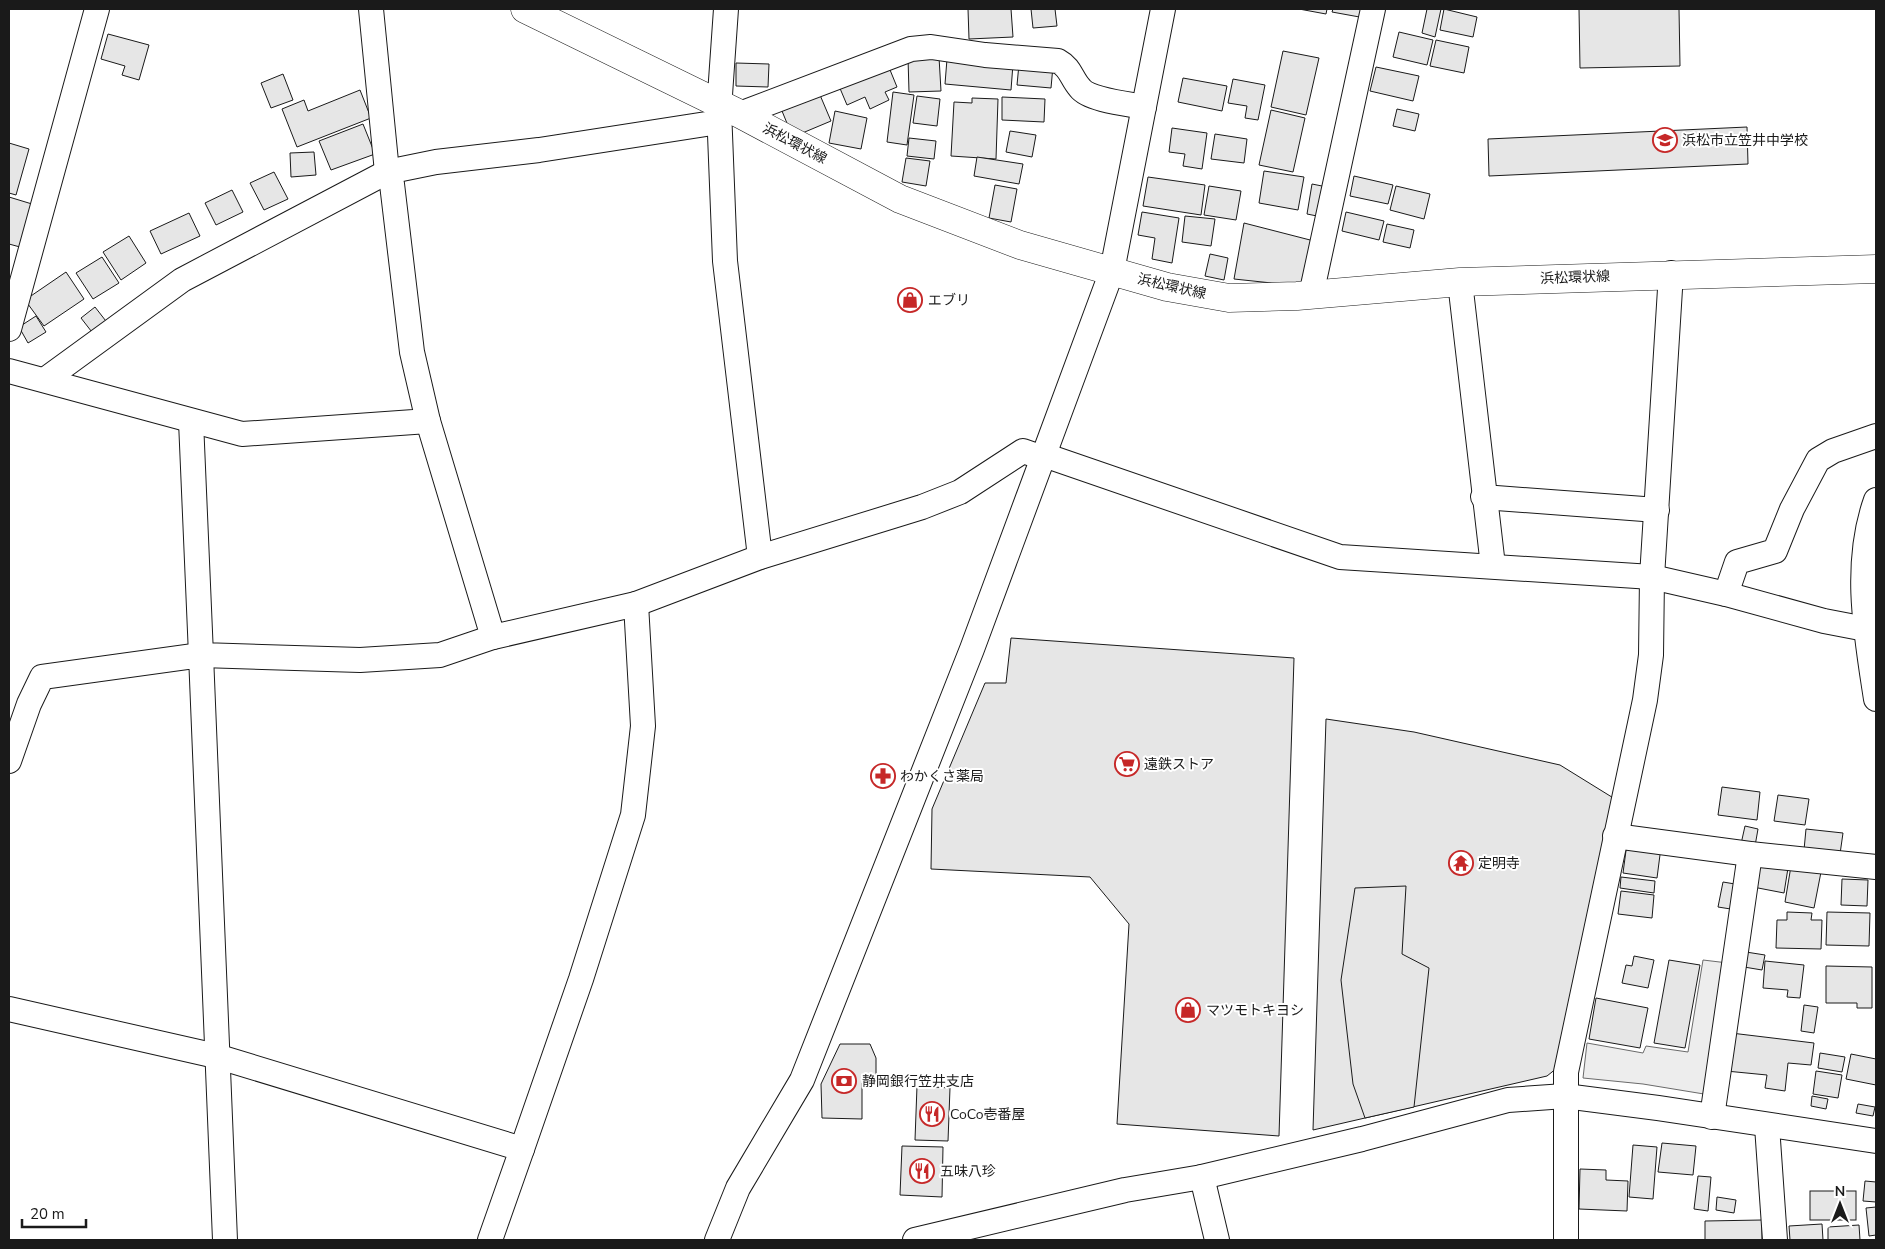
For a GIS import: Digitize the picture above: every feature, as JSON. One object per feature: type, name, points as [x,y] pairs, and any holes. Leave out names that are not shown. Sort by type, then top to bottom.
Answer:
[{"type":"main road","name":"浜松環状線","points":[[525,9],[726,113],[900,199],[1020,245],[1167,287],[1229,298],[1311,295],[1460,282],[1876,269]]},
{"type":"street","points":[[9,329],[97,9]]},
{"type":"street","points":[[371,9],[387,172],[392,184],[412,352],[428,421],[494,637]]},
{"type":"street","points":[[726,9],[725,260],[760,557]]},
{"type":"street","points":[[717,1240],[738,1188],[802,1080],[972,650],[1112,271],[1163,9]]},
{"type":"street","points":[[1311,295],[1373,9]]},
{"type":"street","points":[[46,379],[182,280],[387,172],[436,162],[539,150],[726,113],[911,48],[931,47],[985,55],[1058,61],[1068,66],[1080,88],[1087,95],[1144,107]]},
{"type":"street","points":[[1566,1240],[1566,1072],[1645,700],[1651,655],[1652,577],[1671,274]]},
{"type":"street","points":[[1460,282],[1492,566]]},
{"type":"street","points":[[9,371],[46,379],[242,434],[428,421]]},
{"type":"street","points":[[191,421],[225,1240]]},
{"type":"street","points":[[1726,594],[1737,562],[1775,551],[1792,509],[1818,460],[1833,451],[1876,436]]},
{"type":"street","points":[[9,762],[29,704],[42,677],[201,656],[360,660],[440,655],[494,637],[636,604],[760,557],[922,507],[960,492],[1024,452],[1044,457],[1340,557],[1652,577],[1726,594],[1824,621],[1871,630]]},
{"type":"street","points":[[1483,497],[1657,510]]},
{"type":"street","points":[[1875,507],[1864,545],[1863,574],[1871,630],[1876,699]]},
{"type":"street","points":[[490,1240],[581,979],[633,814],[643,726],[636,604]]},
{"type":"street","points":[[1615,836],[1750,854],[1876,867]]},
{"type":"street","points":[[1712,1117],[1750,854]]},
{"type":"street","points":[[9,1009],[216,1056],[522,1149]]},
{"type":"street","points":[[915,1240],[1125,1190],[1202,1177],[1508,1100],[1565,1096],[1876,1141]]},
{"type":"street","points":[[1767,1126],[1775,1240]]},
{"type":"street","points":[[1202,1177],[1217,1240]]},
{"type":"shaded area","points":[[1703,960],[1728,963],[1710,1095],[1643,1084],[1583,1078],[1587,1043],[1643,1053],[1646,1046],[1688,1052]]},
{"type":"building","points":[[968,9],[1011,9],[1013,37],[969,39]]},
{"type":"building","points":[[1031,9],[1055,9],[1057,26],[1033,28]]},
{"type":"building","points":[[1299,9],[1327,9],[1326,14]]},
{"type":"building","points":[[1333,9],[1367,9],[1365,18],[1332,12]]},
{"type":"building","points":[[1427,9],[1441,9],[1435,37],[1422,33]]},
{"type":"building","points":[[1444,9],[1477,17],[1473,37],[1440,30]]},
{"type":"building","points":[[1579,9],[1679,9],[1680,66],[1580,68]]},
{"type":"building","points":[[1399,32],[1433,40],[1427,65],[1393,57]]},
{"type":"building","points":[[108,34],[149,45],[139,80],[122,75],[125,66],[101,59]]},
{"type":"building","points":[[1436,40],[1469,47],[1464,73],[1430,66]]},
{"type":"building","points":[[1283,51],[1319,58],[1306,115],[1271,107]]},
{"type":"building","points":[[939,57],[941,91],[909,92],[908,58]]},
{"type":"building","points":[[947,59],[1013,64],[1011,90],[945,84]]},
{"type":"building","points":[[736,63],[769,64],[768,87],[736,86]]},
{"type":"building","points":[[1019,64],[1053,66],[1051,88],[1017,85]]},
{"type":"building","points":[[888,65],[897,87],[885,92],[889,100],[870,109],[865,97],[847,105],[839,86]]},
{"type":"building","points":[[1376,67],[1419,76],[1413,101],[1370,91]]},
{"type":"building","points":[[283,74],[293,100],[271,108],[261,83]]},
{"type":"building","points":[[1183,78],[1227,86],[1222,111],[1178,102]]},
{"type":"building","points":[[1233,79],[1265,85],[1258,120],[1245,118],[1247,106],[1228,103]]},
{"type":"building","points":[[360,90],[371,118],[297,147],[282,109],[304,100],[308,111]]},
{"type":"building","points":[[893,92],[914,95],[907,145],[887,142]]},
{"type":"building","points":[[820,95],[831,121],[800,134],[791,133],[782,111]]},
{"type":"building","points":[[917,96],[940,99],[937,126],[913,123]]},
{"type":"building","points":[[1002,97],[1045,99],[1044,122],[1002,120]]},
{"type":"building","points":[[972,98],[998,99],[996,159],[951,156],[954,102],[972,103]]},
{"type":"building","points":[[1397,109],[1419,114],[1415,131],[1393,126]]},
{"type":"building","points":[[1271,110],[1305,118],[1293,172],[1259,165]]},
{"type":"building","points":[[835,111],[867,118],[861,149],[829,143]]},
{"type":"building","points":[[363,124],[375,154],[331,170],[319,141]]},
{"type":"building","points":[[1747,127],[1748,164],[1489,176],[1488,139]]},
{"type":"building","points":[[1172,128],[1207,133],[1202,169],[1183,166],[1185,154],[1169,152]]},
{"type":"building","points":[[1010,131],[1036,135],[1032,157],[1006,152]]},
{"type":"building","points":[[1215,134],[1247,139],[1244,163],[1211,159]]},
{"type":"building","points":[[909,138],[936,141],[934,159],[907,156]]},
{"type":"building","points":[[9,143],[29,149],[16,195],[9,193]]},
{"type":"building","points":[[314,152],[316,175],[291,177],[290,153]]},
{"type":"building","points":[[977,157],[1023,164],[1019,184],[974,176]]},
{"type":"building","points":[[906,158],[930,161],[926,186],[902,182]]},
{"type":"building","points":[[1264,171],[1304,177],[1298,210],[1259,203]]},
{"type":"building","points":[[274,172],[288,199],[264,210],[250,183]]},
{"type":"building","points":[[1354,176],[1393,185],[1388,204],[1350,196]]},
{"type":"building","points":[[1148,177],[1205,185],[1201,215],[1143,206]]},
{"type":"building","points":[[1312,184],[1327,187],[1322,217],[1307,214]]},
{"type":"building","points":[[995,185],[1017,189],[1011,222],[989,218]]},
{"type":"building","points":[[1209,186],[1241,191],[1236,220],[1204,215]]},
{"type":"building","points":[[1396,186],[1430,194],[1424,219],[1390,210]]},
{"type":"building","points":[[232,190],[243,212],[216,225],[205,203]]},
{"type":"building","points":[[9,197],[32,204],[20,247],[9,244]]},
{"type":"building","points":[[1142,212],[1179,218],[1172,263],[1152,259],[1155,238],[1138,235]]},
{"type":"building","points":[[1346,212],[1384,221],[1379,240],[1342,231]]},
{"type":"building","points":[[189,213],[200,236],[161,254],[150,231]]},
{"type":"building","points":[[1185,216],[1215,219],[1211,246],[1182,242]]},
{"type":"building","points":[[1244,223],[1314,241],[1305,281],[1300,286],[1234,279]]},
{"type":"building","points":[[1387,224],[1414,230],[1410,248],[1383,242]]},
{"type":"building","points":[[129,236],[146,263],[121,280],[103,252]]},
{"type":"building","points":[[1210,254],[1228,258],[1224,280],[1205,276]]},
{"type":"building","points":[[102,257],[119,283],[93,299],[76,273]]},
{"type":"building","points":[[66,272],[84,299],[44,326],[25,300]]},
{"type":"building","points":[[95,307],[109,325],[95,336],[81,318]]},
{"type":"building","points":[[36,316],[46,332],[28,343],[19,327]]},
{"type":"building","points":[[1011,638],[1294,658],[1279,1136],[1117,1124],[1129,924],[1090,877],[931,869],[932,809],[985,683],[1006,683]]},
{"type":"building","name":"定明寺","points":[[1326,719],[1414,732],[1560,765],[1615,799],[1557,1068],[1547,1076],[1313,1130]]},
{"type":"building","points":[[1722,787],[1760,792],[1757,820],[1718,815]]},
{"type":"building","points":[[1778,795],[1809,799],[1805,825],[1774,821]]},
{"type":"building","points":[[1745,826],[1758,829],[1755,846],[1741,844]]},
{"type":"building","points":[[1806,829],[1843,833],[1840,854],[1804,850]]},
{"type":"building","points":[[1627,843],[1661,847],[1657,878],[1623,873]]},
{"type":"building","points":[[1758,863],[1788,868],[1784,893],[1753,887]]},
{"type":"building","points":[[1791,866],[1821,872],[1814,908],[1785,902]]},
{"type":"building","points":[[1621,877],[1655,881],[1654,893],[1620,888]]},
{"type":"building","points":[[1842,879],[1868,880],[1867,906],[1841,905]]},
{"type":"building","points":[[1723,882],[1741,885],[1737,910],[1718,907]]},
{"type":"building","points":[[1406,886],[1402,954],[1429,968],[1414,1107],[1365,1118],[1353,1084],[1341,980],[1355,888]]},
{"type":"building","points":[[1621,891],[1654,895],[1652,918],[1618,914]]},
{"type":"building","points":[[1787,912],[1812,913],[1811,920],[1822,920],[1821,949],[1776,948],[1777,920],[1787,920]]},
{"type":"building","points":[[1827,912],[1870,913],[1869,946],[1826,945]]},
{"type":"building","points":[[1746,952],[1765,955],[1762,970],[1744,967]]},
{"type":"building","points":[[1634,956],[1654,960],[1648,988],[1622,983],[1626,965],[1632,966]]},
{"type":"building","points":[[1669,960],[1700,965],[1685,1048],[1654,1043]]},
{"type":"building","points":[[1765,961],[1804,965],[1800,998],[1787,997],[1788,990],[1763,988]]},
{"type":"building","points":[[1826,966],[1872,967],[1872,1008],[1857,1008],[1857,1003],[1826,1003]]},
{"type":"building","points":[[1596,998],[1648,1008],[1640,1048],[1589,1039]]},
{"type":"building","points":[[1804,1005],[1818,1007],[1814,1033],[1801,1031]]},
{"type":"building","points":[[1731,1033],[1814,1043],[1811,1065],[1788,1063],[1785,1091],[1765,1088],[1767,1075],[1726,1071]]},
{"type":"building","name":"静岡銀行笠井支店","points":[[840,1044],[870,1044],[876,1058],[876,1076],[862,1083],[862,1119],[822,1118],[821,1084]]},
{"type":"building","points":[[1820,1053],[1845,1057],[1842,1072],[1818,1068]]},
{"type":"building","points":[[1851,1054],[1876,1059],[1876,1085],[1846,1079]]},
{"type":"building","points":[[1816,1071],[1842,1075],[1838,1098],[1813,1094]]},
{"type":"building","name":"CoCo壱番屋","points":[[917,1086],[950,1088],[948,1141],[915,1140]]},
{"type":"building","points":[[1812,1096],[1828,1099],[1826,1109],[1811,1106]]},
{"type":"building","points":[[1858,1104],[1875,1107],[1873,1116],[1856,1113]]},
{"type":"building","points":[[1662,1143],[1696,1146],[1693,1175],[1658,1172]]},
{"type":"building","points":[[1633,1145],[1657,1147],[1653,1199],[1629,1197]]},
{"type":"building","name":"五味八珍","points":[[902,1146],[943,1147],[942,1197],[900,1195]]},
{"type":"building","points":[[1580,1169],[1606,1170],[1606,1180],[1628,1181],[1627,1211],[1579,1209]]},
{"type":"building","points":[[1698,1176],[1711,1177],[1708,1211],[1694,1209]]},
{"type":"building","points":[[1865,1181],[1876,1182],[1876,1202],[1863,1201]]},
{"type":"building","points":[[1810,1191],[1856,1191],[1856,1220],[1810,1220]]},
{"type":"building","points":[[1717,1197],[1736,1200],[1734,1213],[1716,1210]]},
{"type":"building","points":[[1876,1207],[1876,1235],[1869,1236],[1866,1208]]},
{"type":"building","points":[[1762,1220],[1762,1240],[1705,1240],[1705,1221]]},
{"type":"building","points":[[1822,1224],[1823,1240],[1790,1240],[1789,1226]]},
{"type":"building","points":[[1859,1225],[1860,1240],[1828,1240],[1828,1227]]},
{"type":"place","name":"浜松市立笠井中学校","points":[[1665,140]]},
{"type":"place","name":"エブリ","points":[[910,300]]},
{"type":"place","name":"遠鉄ストア","points":[[1127,764]]},
{"type":"place","name":"わかくさ薬局","points":[[883,776]]},
{"type":"place","name":"定明寺","points":[[1461,863]]},
{"type":"place","name":"マツモトキヨシ","points":[[1188,1010]]},
{"type":"place","name":"静岡銀行笠井支店","points":[[844,1081]]},
{"type":"place","name":"CoCo壱番屋","points":[[932,1114]]},
{"type":"place","name":"五味八珍","points":[[922,1171]]}]
